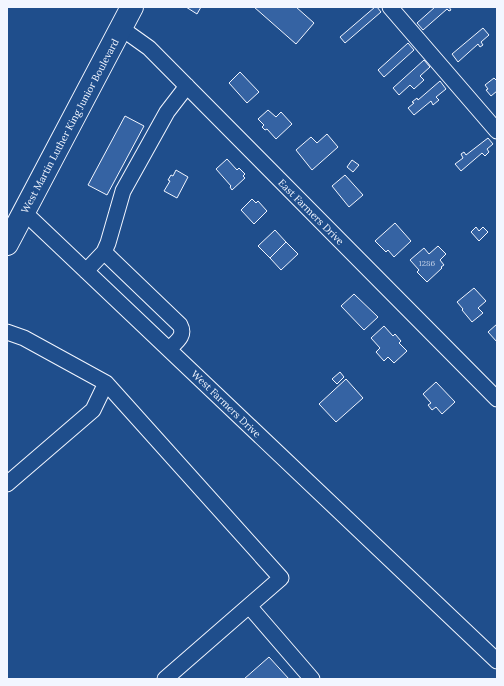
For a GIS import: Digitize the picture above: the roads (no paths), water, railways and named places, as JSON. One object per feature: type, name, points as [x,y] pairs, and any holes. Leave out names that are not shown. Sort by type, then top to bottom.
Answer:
[{"type":"highway","name":"West Martin Luther King Junior Boulevard","points":[[7,244],[132,7]]},
{"type":"street","points":[[390,7],[497,131]]},
{"type":"street","name":"East Farmers Drive","points":[[121,28],[149,48],[497,399]]},
{"type":"street","points":[[86,271],[104,252],[108,243],[122,191],[167,112],[187,86]]},
{"type":"street","name":"West Farmers Drive","points":[[24,212],[497,661]]},
{"type":"street","points":[[104,252],[180,325],[183,330],[182,335],[168,349]]},
{"type":"street","points":[[7,332],[24,338],[106,383],[281,578],[165,679]]},
{"type":"street","points":[[7,484],[93,410],[106,383]]},
{"type":"street","points":[[249,606],[312,679]]}]
